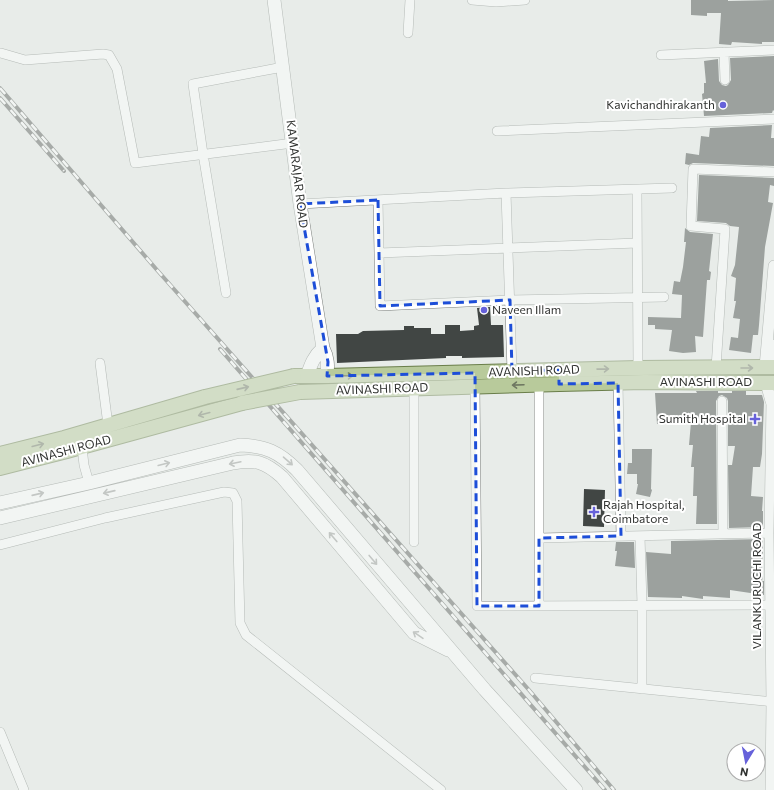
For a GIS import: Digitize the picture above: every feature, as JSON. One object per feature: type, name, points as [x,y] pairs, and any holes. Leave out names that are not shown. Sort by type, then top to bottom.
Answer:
[{"type":"main road","name":"KAMARAJAR ROAD","points":[[274,0],[300,204],[323,348],[327,355],[328,362],[327,376]]},
{"type":"main road","points":[[300,376],[317,353],[323,348]]},
{"type":"main road","name":"AVANISHI ROAD","points":[[300,376],[482,381],[512,371],[559,377],[638,368],[771,367]]},
{"type":"main road","name":"AVINASHI ROAD","points":[[0,454],[108,426],[206,397],[300,376]]},
{"type":"main road","name":"AVINASHI ROAD","points":[[0,468],[242,404],[300,392],[414,388],[482,381],[539,384],[559,377],[618,383],[771,383]]},
{"type":"main road","points":[[0,503],[89,483],[240,445],[256,446],[271,451],[285,458],[297,470],[453,652],[576,790]]},
{"type":"main road","points":[[0,518],[233,463],[245,461],[258,462],[269,467],[282,477],[414,633],[453,652]]},
{"type":"street","points":[[408,33],[410,0]]},
{"type":"street","points":[[472,0],[496,2],[525,0]]},
{"type":"street","points":[[660,55],[774,50]]},
{"type":"street","points":[[724,52],[725,80]]},
{"type":"street","points":[[1,53],[25,60],[103,54],[109,55],[118,68],[134,163],[293,143]]},
{"type":"street","points":[[226,293],[193,84],[283,67]]},
{"type":"street","points":[[497,130],[774,119]]},
{"type":"street","points":[[716,368],[725,229],[691,226],[693,169],[774,172]]},
{"type":"street","points":[[300,204],[506,193],[672,188]]},
{"type":"street","points":[[637,190],[638,368]]},
{"type":"street","points":[[506,193],[512,371]]},
{"type":"street","points":[[378,200],[380,306],[510,300],[664,297]]},
{"type":"street","points":[[379,253],[637,243]]},
{"type":"street","points":[[771,367],[774,266]]},
{"type":"street","points":[[771,367],[774,345]]},
{"type":"street","points":[[100,363],[108,426]]},
{"type":"street","points":[[482,381],[477,606],[770,605]]},
{"type":"street","points":[[618,383],[621,536]]},
{"type":"street","name":"VILANKURUCHI ROAD","points":[[770,790],[773,702],[770,605],[771,383]]},
{"type":"street","points":[[539,384],[539,606]]},
{"type":"street","points":[[414,388],[414,542]]},
{"type":"street","points":[[722,401],[723,534]]},
{"type":"street","points":[[82,447],[84,465],[89,483]]},
{"type":"street","points":[[0,545],[128,512],[224,492],[233,493],[237,501],[240,623],[246,635],[441,790]]},
{"type":"street","points":[[539,538],[770,533]]},
{"type":"street","points":[[640,536],[642,689]]},
{"type":"street","points":[[535,678],[773,702]]},
{"type":"street","points":[[0,732],[24,790]]},
{"type":"highlighted area","points":[[378,200],[380,306],[510,300],[512,371],[559,370],[559,384],[618,383],[621,536],[539,538],[539,606],[477,606],[475,373],[327,376],[328,362],[300,204]]},
{"type":"building","points":[[691,0],[774,0],[774,42],[762,42],[762,44],[732,42],[731,45],[719,44],[721,13],[707,13],[707,16],[691,15]]},
{"type":"building","points":[[774,56],[774,111],[773,110],[772,113],[704,116],[702,94],[704,93],[704,83],[706,83],[704,61],[718,59],[719,81],[722,85],[726,86],[731,80],[730,58]]},
{"type":"building","points":[[772,125],[771,138],[774,138],[774,166],[685,164],[686,153],[699,155],[701,136],[709,137],[710,128]]},
{"type":"building","points":[[699,175],[774,178],[774,186],[770,185],[768,202],[773,203],[765,247],[758,335],[753,335],[751,353],[729,350],[731,337],[738,338],[740,319],[733,318],[736,301],[734,301],[736,278],[731,276],[735,265],[739,227],[730,226],[726,223],[697,221]]},
{"type":"building","points":[[685,228],[690,232],[713,234],[709,271],[711,272],[710,280],[707,280],[703,337],[695,336],[696,352],[683,353],[669,351],[672,330],[655,329],[655,325],[648,325],[648,317],[681,318],[682,295],[672,294],[674,281],[680,282],[683,267],[686,242],[684,242]]},
{"type":"building","points":[[490,307],[491,325],[503,325],[504,357],[462,358],[462,356],[446,356],[446,358],[337,363],[336,334],[358,334],[363,331],[404,330],[404,326],[414,326],[414,328],[431,328],[431,334],[445,334],[445,325],[460,325],[460,331],[474,330],[474,326],[479,325],[477,308]]},
{"type":"building","points":[[696,391],[718,391],[718,393],[732,393],[732,391],[746,391],[746,395],[762,395],[764,402],[762,454],[760,467],[753,467],[751,496],[763,497],[763,527],[729,528],[728,465],[732,465],[735,446],[728,446],[728,401],[727,398],[722,395],[719,396],[716,401],[717,524],[696,524],[697,496],[693,496],[694,467],[691,467],[693,445],[689,445],[691,422],[657,424],[655,393],[697,393]]},
{"type":"building","points":[[632,449],[652,449],[652,490],[650,497],[636,494],[638,484],[637,474],[627,474],[628,463],[632,463]]},
{"type":"building","points":[[584,489],[605,490],[604,527],[583,526]]},
{"type":"building","points":[[763,539],[761,575],[763,575],[762,581],[764,581],[764,595],[730,590],[730,598],[703,596],[703,599],[682,596],[682,598],[648,597],[646,552],[671,554],[671,541]]},
{"type":"building","points":[[616,542],[634,542],[635,568],[615,566],[617,551],[615,551]]},
{"type":"railway","points":[[0,88],[157,270],[529,690],[614,790]]},
{"type":"railway","points":[[0,98],[64,171]]},
{"type":"railway","points":[[220,349],[605,790]]},
{"type":"place","name":"Kavichandhirakanth","points":[[723,105]]},
{"type":"place","name":"Naveen Illam","points":[[484,310]]},
{"type":"place","name":"Sumith Hospital","points":[[755,419]]},
{"type":"place","name":"Rajah Hospital, Coimbatore","points":[[594,512]]}]
